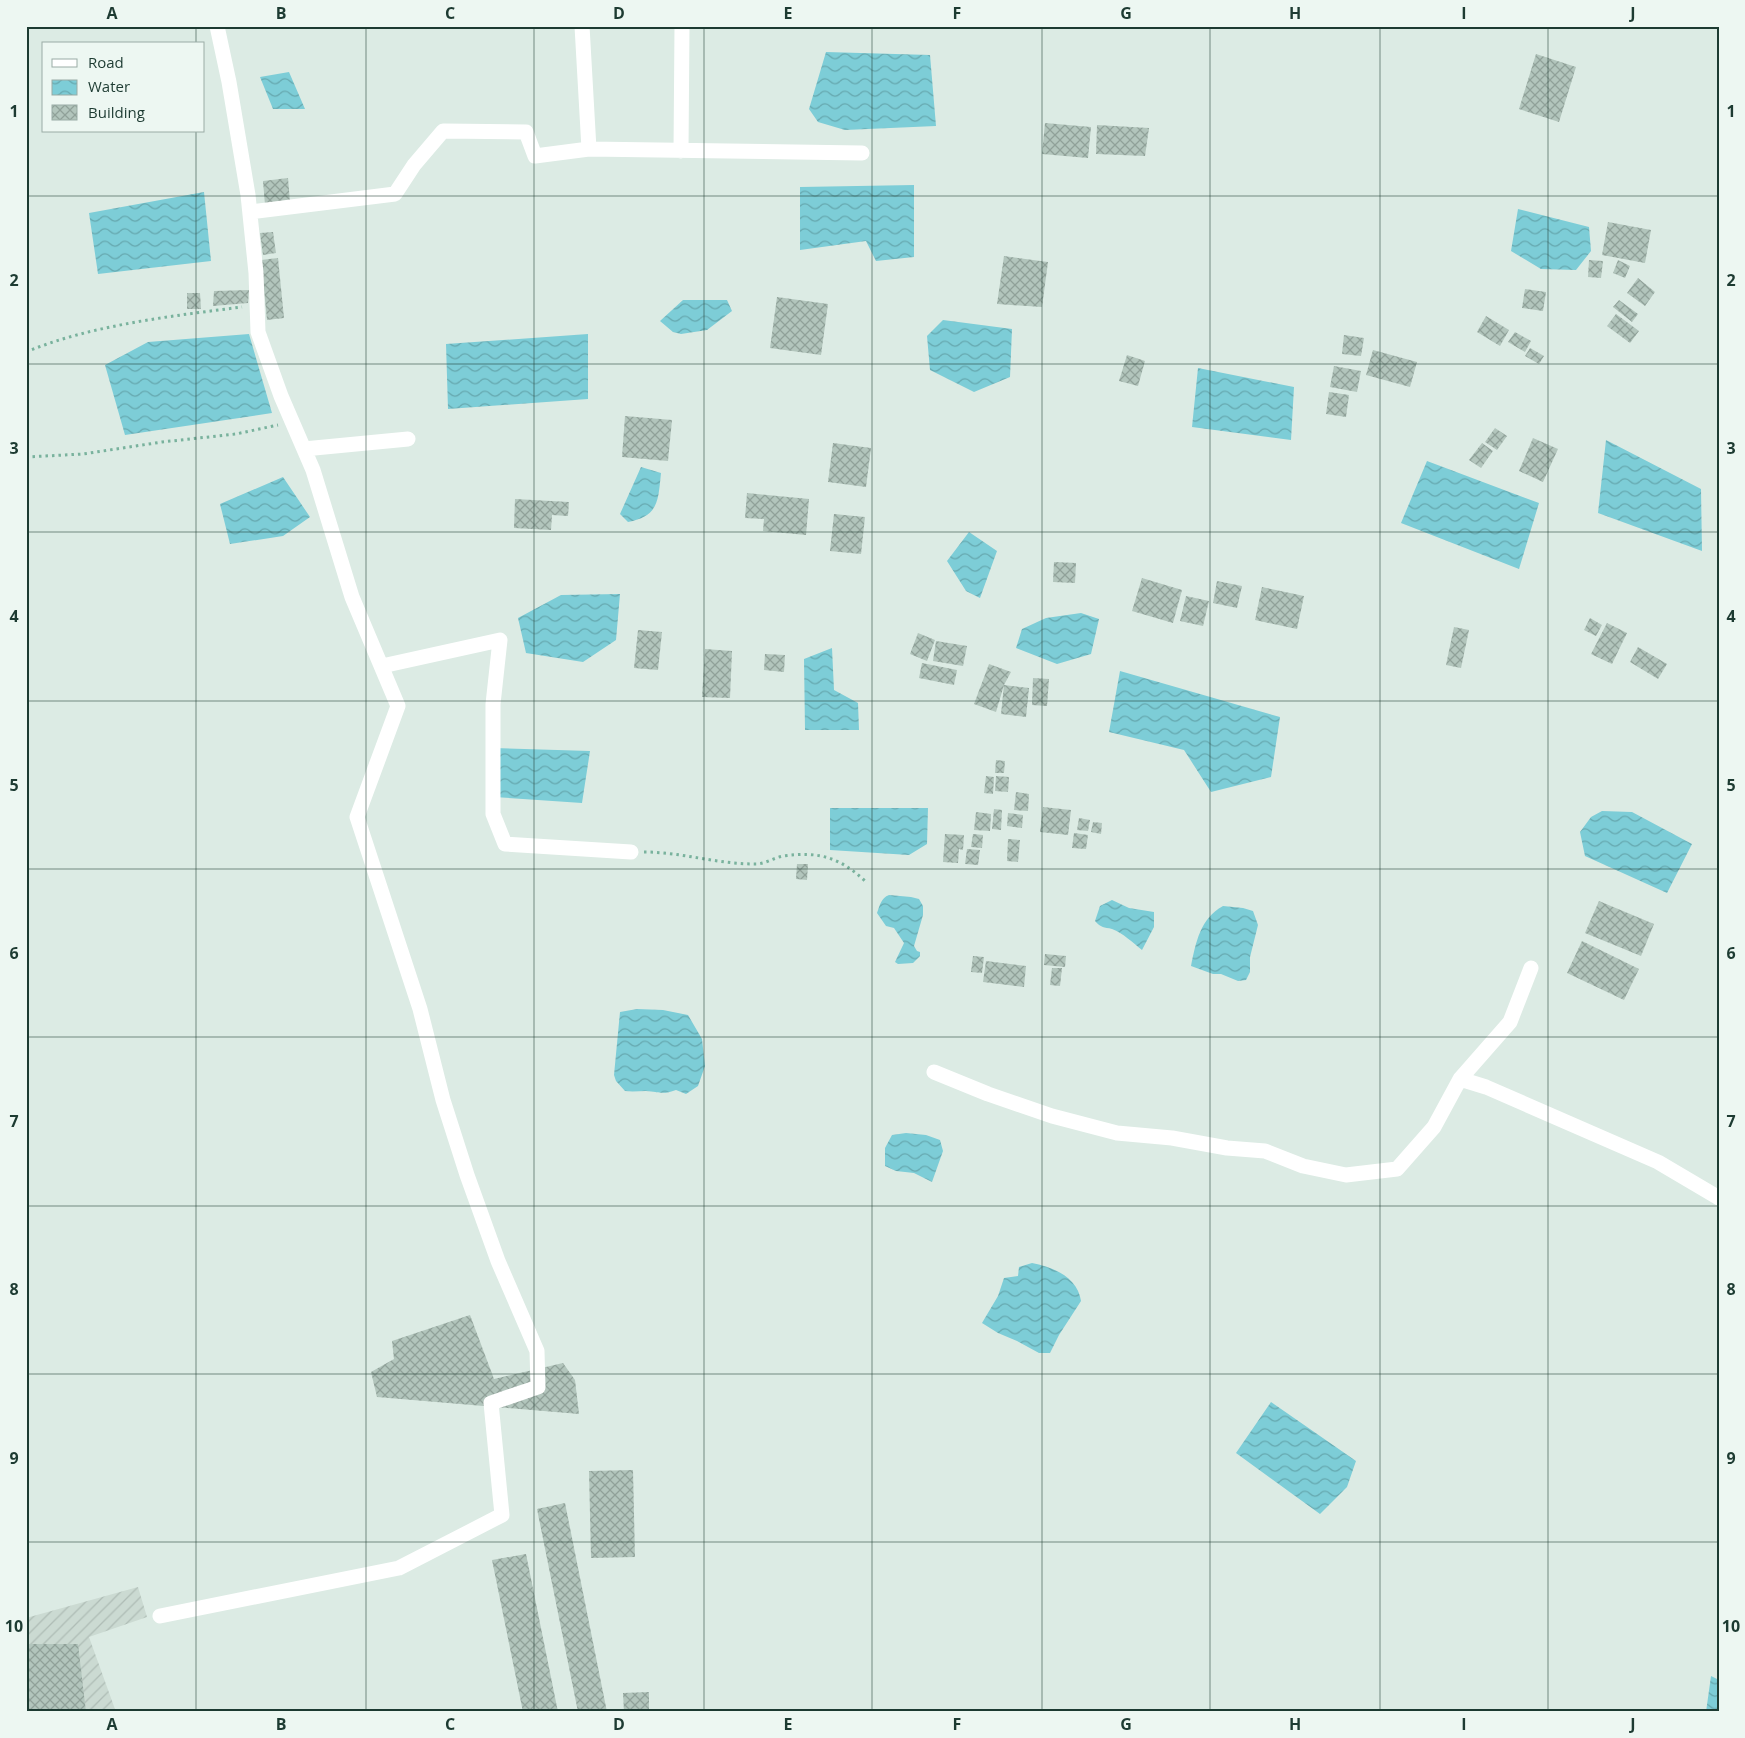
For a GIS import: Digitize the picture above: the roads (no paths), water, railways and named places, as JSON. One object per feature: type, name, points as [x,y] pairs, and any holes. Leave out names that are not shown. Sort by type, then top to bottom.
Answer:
[{"type":"street","points":[[160,1616],[399,1568],[502,1515],[491,1403],[538,1388],[537,1351],[498,1261],[467,1175],[443,1100],[420,1009],[357,816],[398,706],[352,597],[313,470],[258,332],[256,273],[250,212],[229,82],[217,26]]},
{"type":"street","points":[[582,26],[589,149]]},
{"type":"street","points":[[681,150],[682,26]]},
{"type":"street","points":[[250,212],[395,194],[414,164],[443,131],[526,132],[535,156],[589,149],[862,153]]},
{"type":"street","points":[[304,449],[408,439]]},
{"type":"street","points":[[382,666],[500,640],[493,704],[493,814],[505,844],[631,852]]},
{"type":"street","points":[[934,1072],[1052,1116],[1117,1133],[1172,1138],[1227,1148],[1265,1152],[1303,1166],[1346,1176],[1397,1169],[1434,1127],[1460,1079],[1510,1022],[1531,968]]},
{"type":"street","points":[[1460,1079],[1486,1087],[1658,1162],[1719,1198]]},
{"type":"water","points":[[826,52],[930,55],[936,126],[845,130],[818,122],[809,109]]},
{"type":"water","points":[[289,72],[305,109],[273,109],[260,77]]},
{"type":"water","points":[[914,185],[914,257],[876,261],[866,241],[800,250],[800,187]]},
{"type":"water","points":[[204,192],[211,261],[98,274],[89,213]]},
{"type":"water","points":[[1518,209],[1589,227],[1591,251],[1576,270],[1541,269],[1511,251]]},
{"type":"water","points":[[683,300],[727,300],[732,311],[707,330],[681,334],[673,332],[660,321]]},
{"type":"water","points":[[943,320],[1012,329],[1010,377],[974,392],[930,370],[927,336]]},
{"type":"water","points":[[249,334],[272,413],[125,435],[105,365],[148,342]]},
{"type":"water","points":[[588,334],[588,399],[448,409],[446,344]]},
{"type":"water","points":[[1198,368],[1294,387],[1291,440],[1192,427]]},
{"type":"water","points":[[1606,440],[1701,489],[1702,551],[1598,513]]},
{"type":"water","points":[[1427,461],[1539,503],[1519,569],[1401,523]]},
{"type":"water","points":[[641,467],[661,473],[659,492],[655,506],[646,516],[628,522],[620,514]]},
{"type":"water","points":[[283,477],[310,517],[283,536],[230,544],[220,504]]},
{"type":"water","points":[[969,532],[997,551],[980,598],[966,591],[947,561]]},
{"type":"water","points":[[620,594],[616,640],[583,662],[526,653],[518,618],[561,595]]},
{"type":"water","points":[[1081,613],[1099,619],[1091,654],[1057,664],[1016,648],[1022,629],[1046,618]]},
{"type":"water","points":[[832,648],[834,690],[858,703],[859,730],[805,730],[804,659]]},
{"type":"water","points":[[1120,671],[1280,717],[1271,777],[1211,792],[1184,750],[1109,732]]},
{"type":"water","points":[[494,748],[590,751],[582,803],[494,797]]},
{"type":"water","points":[[830,808],[928,808],[927,844],[909,855],[830,850]]},
{"type":"water","points":[[1602,811],[1632,812],[1692,844],[1667,893],[1585,856],[1580,832],[1591,817]]},
{"type":"water","points":[[889,895],[919,899],[923,906],[923,915],[914,946],[920,952],[920,956],[913,963],[898,964],[895,962],[904,943],[894,928],[886,926],[877,913],[882,900]]},
{"type":"water","points":[[1112,900],[1129,908],[1154,912],[1154,927],[1142,950],[1120,933],[1101,926],[1095,921],[1100,906]]},
{"type":"water","points":[[1223,906],[1253,911],[1258,925],[1250,957],[1250,972],[1246,980],[1238,981],[1191,966],[1197,940],[1204,924],[1215,911]]},
{"type":"water","points":[[637,1009],[663,1010],[688,1015],[702,1039],[705,1066],[698,1086],[686,1094],[676,1090],[664,1093],[625,1091],[616,1081],[614,1075],[620,1012]]},
{"type":"water","points":[[906,1133],[926,1135],[940,1140],[943,1151],[932,1182],[914,1173],[896,1171],[885,1166],[885,1148],[892,1135]]},
{"type":"water","points":[[1032,1263],[1049,1267],[1064,1275],[1075,1286],[1081,1301],[1050,1353],[1039,1353],[982,1323],[998,1296],[1004,1278],[1018,1276],[1019,1267]]},
{"type":"water","points":[[1271,1402],[1356,1461],[1347,1487],[1320,1514],[1236,1453]]},
{"type":"water","points":[[1711,1676],[1719,1680],[1719,1712],[1706,1712]]}]
